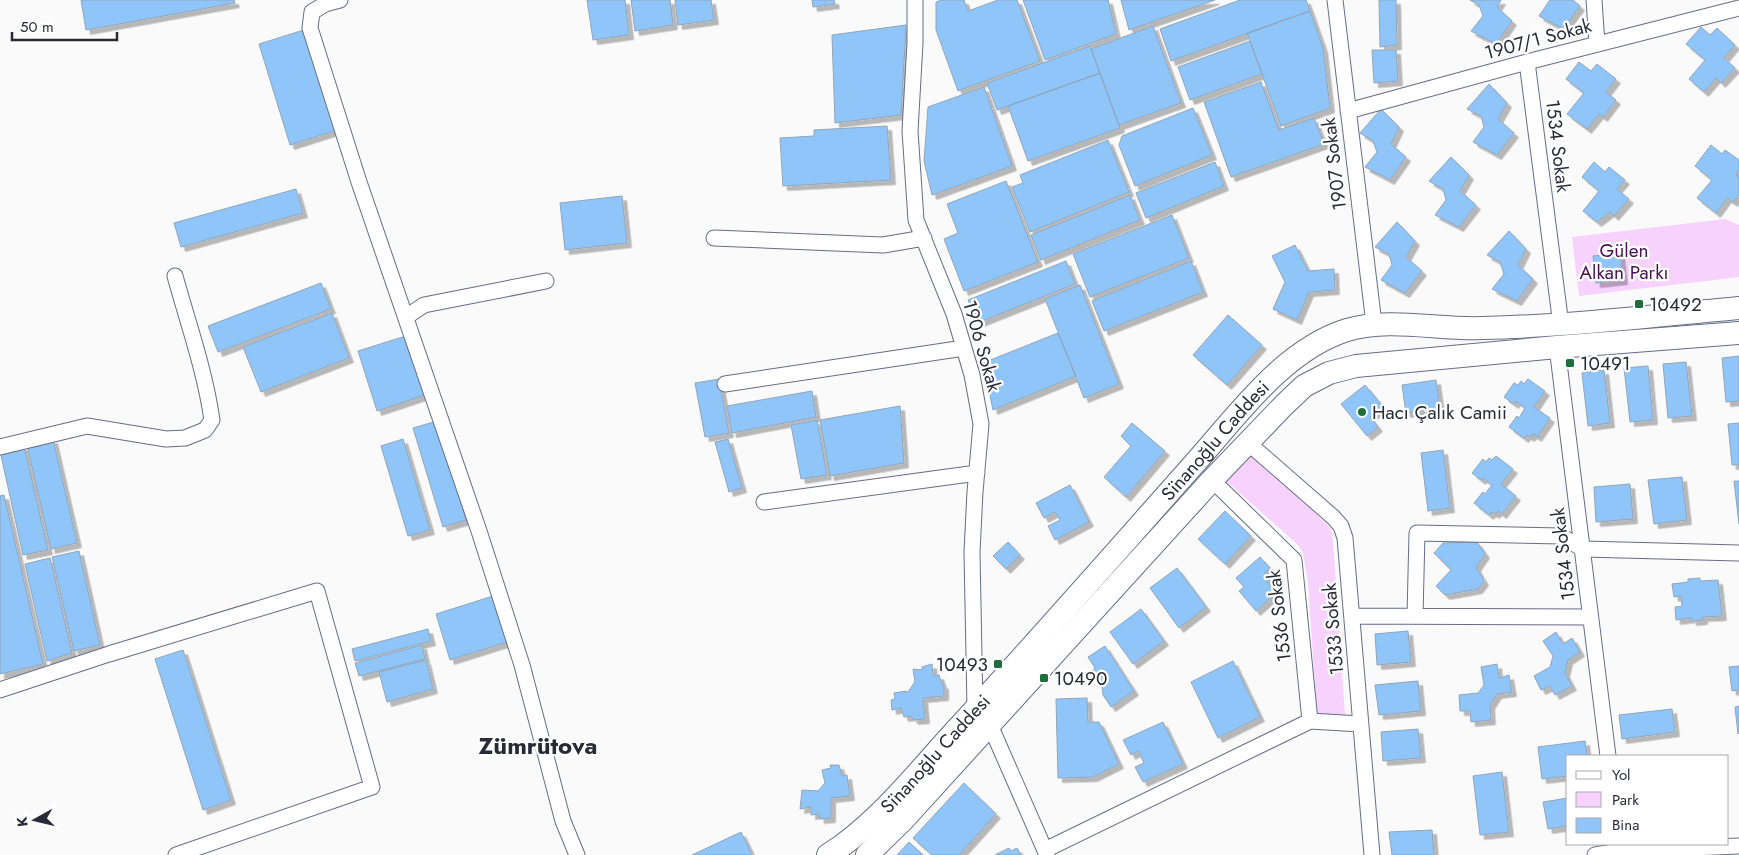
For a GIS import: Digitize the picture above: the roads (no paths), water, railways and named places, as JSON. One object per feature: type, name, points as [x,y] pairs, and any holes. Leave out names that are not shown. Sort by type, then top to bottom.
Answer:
[{"type":"main road","name":"Si̇nanoğlu Caddesi","points":[[867,855],[903,820],[982,717],[1092,580],[1268,380],[1306,350],[1345,331],[1374,324],[1467,329],[1561,325],[1739,308]]},
{"type":"main road","name":"Si̇nanoğlu Caddesi","points":[[828,855],[848,843],[982,717],[1247,442],[1304,386],[1329,373],[1356,366],[1558,347],[1739,333]]},
{"type":"street","points":[[340,0],[324,4],[312,12],[310,28],[359,182],[480,531],[522,665],[563,821],[577,855]]},
{"type":"street","name":"1906 Sokak","points":[[916,0],[910,131],[916,220],[954,314],[972,375],[981,424],[972,552],[982,717]]},
{"type":"street","name":"1907 Sokak","points":[[1335,0],[1374,324]]},
{"type":"street","points":[[1594,0],[1597,44]]},
{"type":"street","name":"1907/1 Sokak","points":[[1348,111],[1527,62],[1739,8]]},
{"type":"street","name":"1534 Sokak","points":[[1527,62],[1561,325]]},
{"type":"street","points":[[714,238],[883,245],[924,238]]},
{"type":"street","points":[[0,447],[87,426],[166,439],[185,438],[204,430],[212,420],[203,378],[174,276]]},
{"type":"street","points":[[406,317],[424,305],[546,281]]},
{"type":"street","name":"1534 Sokak","points":[[1558,347],[1608,755]]},
{"type":"street","points":[[724,384],[964,348]]},
{"type":"street","name":"1533 Sokak","points":[[1247,442],[1341,526],[1344,538],[1352,616],[1372,855]]},
{"type":"street","points":[[764,502],[977,472]]},
{"type":"street","name":"1536 Sokak","points":[[1212,480],[1294,560],[1310,721]]},
{"type":"street","points":[[1415,616],[1417,533],[1561,536],[1583,548],[1739,553]]},
{"type":"street","points":[[0,690],[109,654],[317,591],[372,787],[176,855]]},
{"type":"street","points":[[1352,616],[1590,618]]},
{"type":"street","points":[[982,717],[1046,852],[1310,721],[1360,724]]},
{"type":"street","points":[[1595,855],[1620,850],[1739,846]]},
{"type":"place","name":"10492","points":[[1639,304]]},
{"type":"place","name":"10491","points":[[1570,363]]},
{"type":"place","name":"Hacı Çalık Camii","points":[[1362,412]]},
{"type":"place","name":"10493","points":[[998,664]]},
{"type":"place","name":"10490","points":[[1044,678]]},
{"type":"district","name":"Zümrütova","points":[[538,745]]},
{"type":"park label","name":"Gülen Alkan Parkı","points":[[1624,261]]}]
